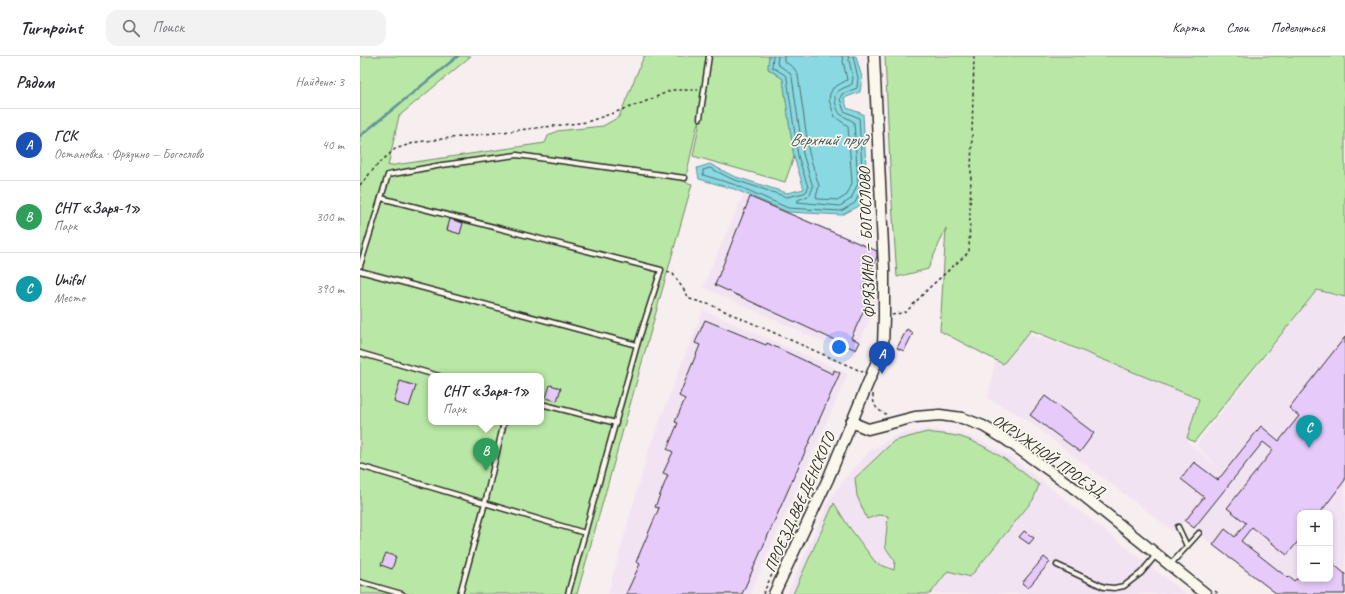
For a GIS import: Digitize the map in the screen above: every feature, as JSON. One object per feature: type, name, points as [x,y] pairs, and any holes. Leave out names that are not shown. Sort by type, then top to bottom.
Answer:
[{"type":"street","name":"ФРЯЗИНО — БОГОСЛОВО","points":[[851,422],[883,347],[884,268],[874,56]]},
{"type":"street","name":"ОКРУЖНОЙ ПРОЕЗД","points":[[851,422],[868,429],[915,417],[940,415],[962,418],[983,426],[1074,488],[1206,594]]},
{"type":"street","name":"ПРОЕЗД ВВЕДЕНСКОГО","points":[[774,594],[828,479],[851,422]]},
{"type":"lane","points":[[700,118],[709,56]]},
{"type":"lane","points":[[360,266],[388,175],[442,165],[517,155],[685,178]]},
{"type":"lane","points":[[381,198],[662,270],[637,346],[568,594]]},
{"type":"lane","points":[[360,271],[637,346]]},
{"type":"lane","points":[[360,353],[429,373]]},
{"type":"lane","points":[[544,405],[616,423]]},
{"type":"lane","points":[[460,594],[485,503],[503,425]]},
{"type":"lane","points":[[360,466],[585,533]]},
{"type":"lane","points":[[1178,527],[1187,546]]},
{"type":"lane","points":[[1170,565],[1199,533]]},
{"type":"lane","points":[[1056,565],[1104,587],[1114,588],[1124,586],[1141,574],[1156,554]]},
{"type":"lane","points":[[360,582],[402,594]]},
{"type":"path","points":[[884,316],[906,312],[930,287],[969,252],[974,56]]},
{"type":"path","points":[[360,185],[378,164],[395,149],[417,142],[587,122],[642,103],[672,90],[704,90]]},
{"type":"path","points":[[662,270],[673,274],[690,299],[711,305],[870,375]]},
{"type":"path","points":[[763,594],[832,444]]},
{"type":"shaded area","points":[[744,193],[880,251],[876,304],[854,356],[703,287]]},
{"type":"shaded area","points":[[1317,290],[1345,297],[1345,594],[1276,594],[1213,545],[1185,521],[1173,531],[1020,415],[988,399],[996,354],[1018,331],[1220,394],[1188,442],[1218,467],[1196,445]]},
{"type":"shaded area","points":[[703,310],[848,374],[750,594],[608,594],[649,449]]},
{"type":"shaded area","points":[[927,429],[963,434],[985,443],[1012,458],[1186,594],[787,594],[832,495],[851,472],[870,451],[897,435]]},
{"type":"green space","points":[[360,56],[471,56],[399,116],[388,166],[545,143],[548,136],[557,131],[603,126],[619,117],[644,56],[769,56],[768,69],[783,79],[794,157],[785,182],[693,156],[700,121],[698,121],[685,182],[692,184],[577,594],[360,594]]},
{"type":"green space","points":[[885,56],[1345,56],[1345,297],[1317,290],[1194,442],[1187,438],[1199,399],[1031,330],[1003,364],[940,331],[946,228],[928,269],[897,277]]},
{"type":"green space","points":[[927,432],[961,437],[972,441],[1002,457],[1039,485],[1033,500],[970,577],[948,571],[930,594],[793,594],[834,503],[847,524],[876,563],[894,570],[895,561],[885,547],[888,516],[878,515],[867,519],[857,496],[855,478],[894,441]]},
{"type":"water","name":"Верхний пруд","points":[[769,56],[856,56],[862,78],[860,92],[844,98],[847,108],[863,114],[867,185],[859,206],[842,215],[788,212],[734,189],[699,179],[697,168],[710,164],[733,176],[787,193],[804,189],[794,157],[783,79],[768,68]]},
{"type":"building","points":[[750,197],[877,251],[877,257],[862,288],[872,293],[851,338],[860,342],[856,350],[715,285]]},
{"type":"building","points":[[450,219],[463,223],[460,234],[447,230]]},
{"type":"building","points":[[705,320],[766,345],[767,343],[833,374],[834,370],[840,373],[742,594],[626,594],[640,564],[636,562],[659,508],[655,507],[668,475],[663,473],[673,452],[667,449],[678,423],[675,422],[685,399],[679,396],[700,345],[695,343]]},
{"type":"building","points":[[907,329],[913,333],[904,351],[897,348]]},
{"type":"building","points":[[1345,337],[1345,480],[1322,510],[1297,510],[1297,543],[1287,555],[1252,527],[1241,541],[1288,578],[1289,577],[1294,581],[1297,579],[1297,582],[1333,582],[1333,564],[1345,574],[1345,594],[1277,594],[1213,545],[1225,529],[1235,537],[1246,523],[1227,508],[1273,450],[1263,442],[1194,528],[1185,521],[1204,497],[1181,479],[1194,462],[1218,480],[1261,426],[1279,441],[1299,416],[1289,408]]},
{"type":"building","points":[[400,381],[416,386],[409,407],[394,402]]},
{"type":"building","points":[[550,385],[561,388],[557,401],[546,398]]},
{"type":"building","points":[[1045,396],[1094,433],[1080,452],[1030,415]]},
{"type":"building","points":[[1024,531],[1034,538],[1029,544],[1019,537]]},
{"type":"building","points":[[386,553],[396,557],[392,569],[381,565]]},
{"type":"building","points":[[1044,557],[1050,562],[1028,588],[1022,583]]},
{"type":"waterway","points":[[360,136],[458,56]]},
{"type":"place","name":"ГСК","points":[[882,374]]},
{"type":"place","name":"Unifol","points":[[1309,448]]},
{"type":"place","name":"СНТ «Заря-1»","points":[[486,471]]}]
